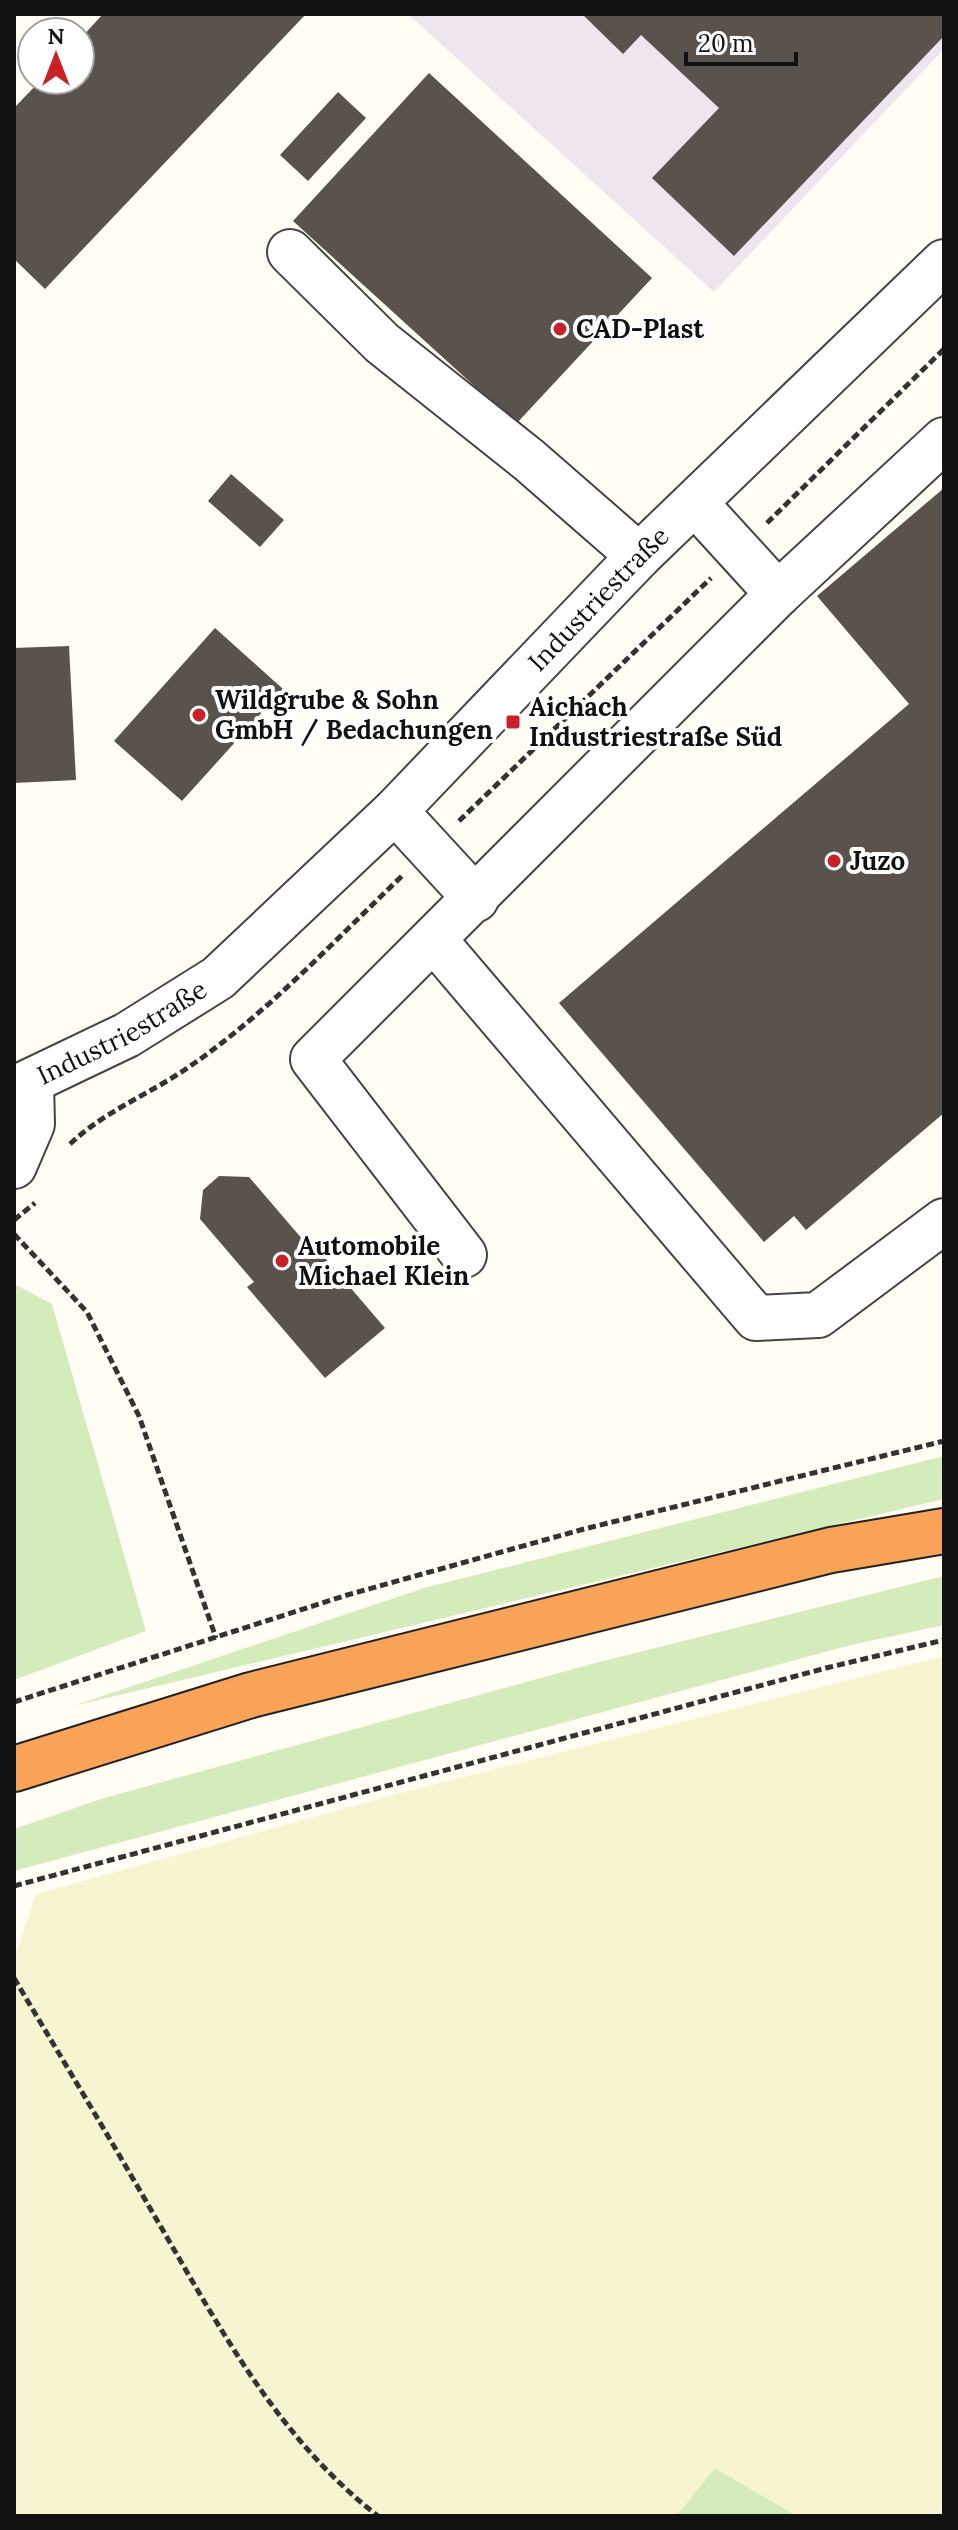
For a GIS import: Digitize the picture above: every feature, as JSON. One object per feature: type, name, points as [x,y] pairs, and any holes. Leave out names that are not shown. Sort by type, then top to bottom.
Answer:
[{"type":"highway","points":[[14,1769],[251,1695],[831,1550],[944,1531]]},
{"type":"street","points":[[290,252],[382,343],[529,460],[639,556]]},
{"type":"street","name":"Industriestraße","points":[[23,1086],[127,1035],[218,978],[395,811],[639,556],[938,280]]},
{"type":"street","points":[[464,1255],[313,1059],[435,941],[778,594],[944,440]]},
{"type":"street","points":[[695,503],[778,594]]},
{"type":"street","points":[[395,811],[476,899]]},
{"type":"street","points":[[435,941],[756,1318],[818,1315],[944,1221]]},
{"type":"street","points":[[23,1086],[32,1124],[26,1183]]},
{"type":"path","points":[[61,1152],[94,1121],[182,1071],[260,1013],[944,349]]},
{"type":"path","points":[[14,1220],[26,1183]]},
{"type":"path","points":[[14,1234],[87,1312],[139,1416],[216,1638]]},
{"type":"path","points":[[14,1702],[347,1595],[584,1529],[944,1441]]},
{"type":"path","points":[[14,1886],[810,1672],[944,1640]]},
{"type":"path","points":[[14,1978],[215,2320],[276,2413],[337,2485],[378,2516]]},
{"type":"shaded area","points":[[408,14],[944,14],[944,49],[714,292]]},
{"type":"shaded area","points":[[944,1656],[944,2516],[797,2516],[716,2468],[676,2516],[14,2516],[14,1960],[36,1894],[400,1793]]},
{"type":"green space","points":[[14,1284],[52,1304],[146,1631],[14,1680]]},
{"type":"green space","points":[[944,1456],[944,1499],[73,1706],[424,1588]]},
{"type":"green space","points":[[944,1576],[944,1625],[851,1645],[14,1871],[14,1829],[104,1798],[599,1662]]},
{"type":"green space","points":[[715,2468],[797,2516],[676,2516]]},
{"type":"building","points":[[103,14],[306,14],[45,289],[14,259],[14,108],[26,96],[96,96],[96,22]]},
{"type":"building","points":[[582,14],[944,14],[944,36],[734,256],[652,178],[719,108],[641,35],[623,54]]},
{"type":"building","points":[[429,73],[652,278],[516,424],[293,221]]},
{"type":"building","points":[[338,92],[366,118],[308,181],[280,155]]},
{"type":"building","points":[[231,474],[284,520],[260,547],[208,501]]},
{"type":"building","name":"Juzo","points":[[944,488],[944,1113],[806,1230],[794,1216],[764,1242],[559,1003],[909,704],[817,596]]},
{"type":"building","name":"Wildgrube & Sohn GmbH / Bedachungen","points":[[215,628],[283,689],[182,801],[114,741]]},
{"type":"building","points":[[69,646],[76,780],[14,783],[14,648]]},
{"type":"building","name":"Automobile Michael Klein","points":[[219,1176],[249,1177],[303,1240],[307,1237],[385,1328],[325,1378],[247,1287],[254,1282],[200,1219],[203,1190]]},
{"type":"place","name":"CAD-Plast","points":[[560,329]]},
{"type":"place","name":"Wildgrube & Sohn GmbH / Bedachungen","points":[[199,715]]},
{"type":"place","name":"Aichach Industriestraße Süd","points":[[513,722]]},
{"type":"place","name":"Juzo","points":[[834,861]]},
{"type":"place","name":"Automobile Michael Klein","points":[[282,1261]]}]
